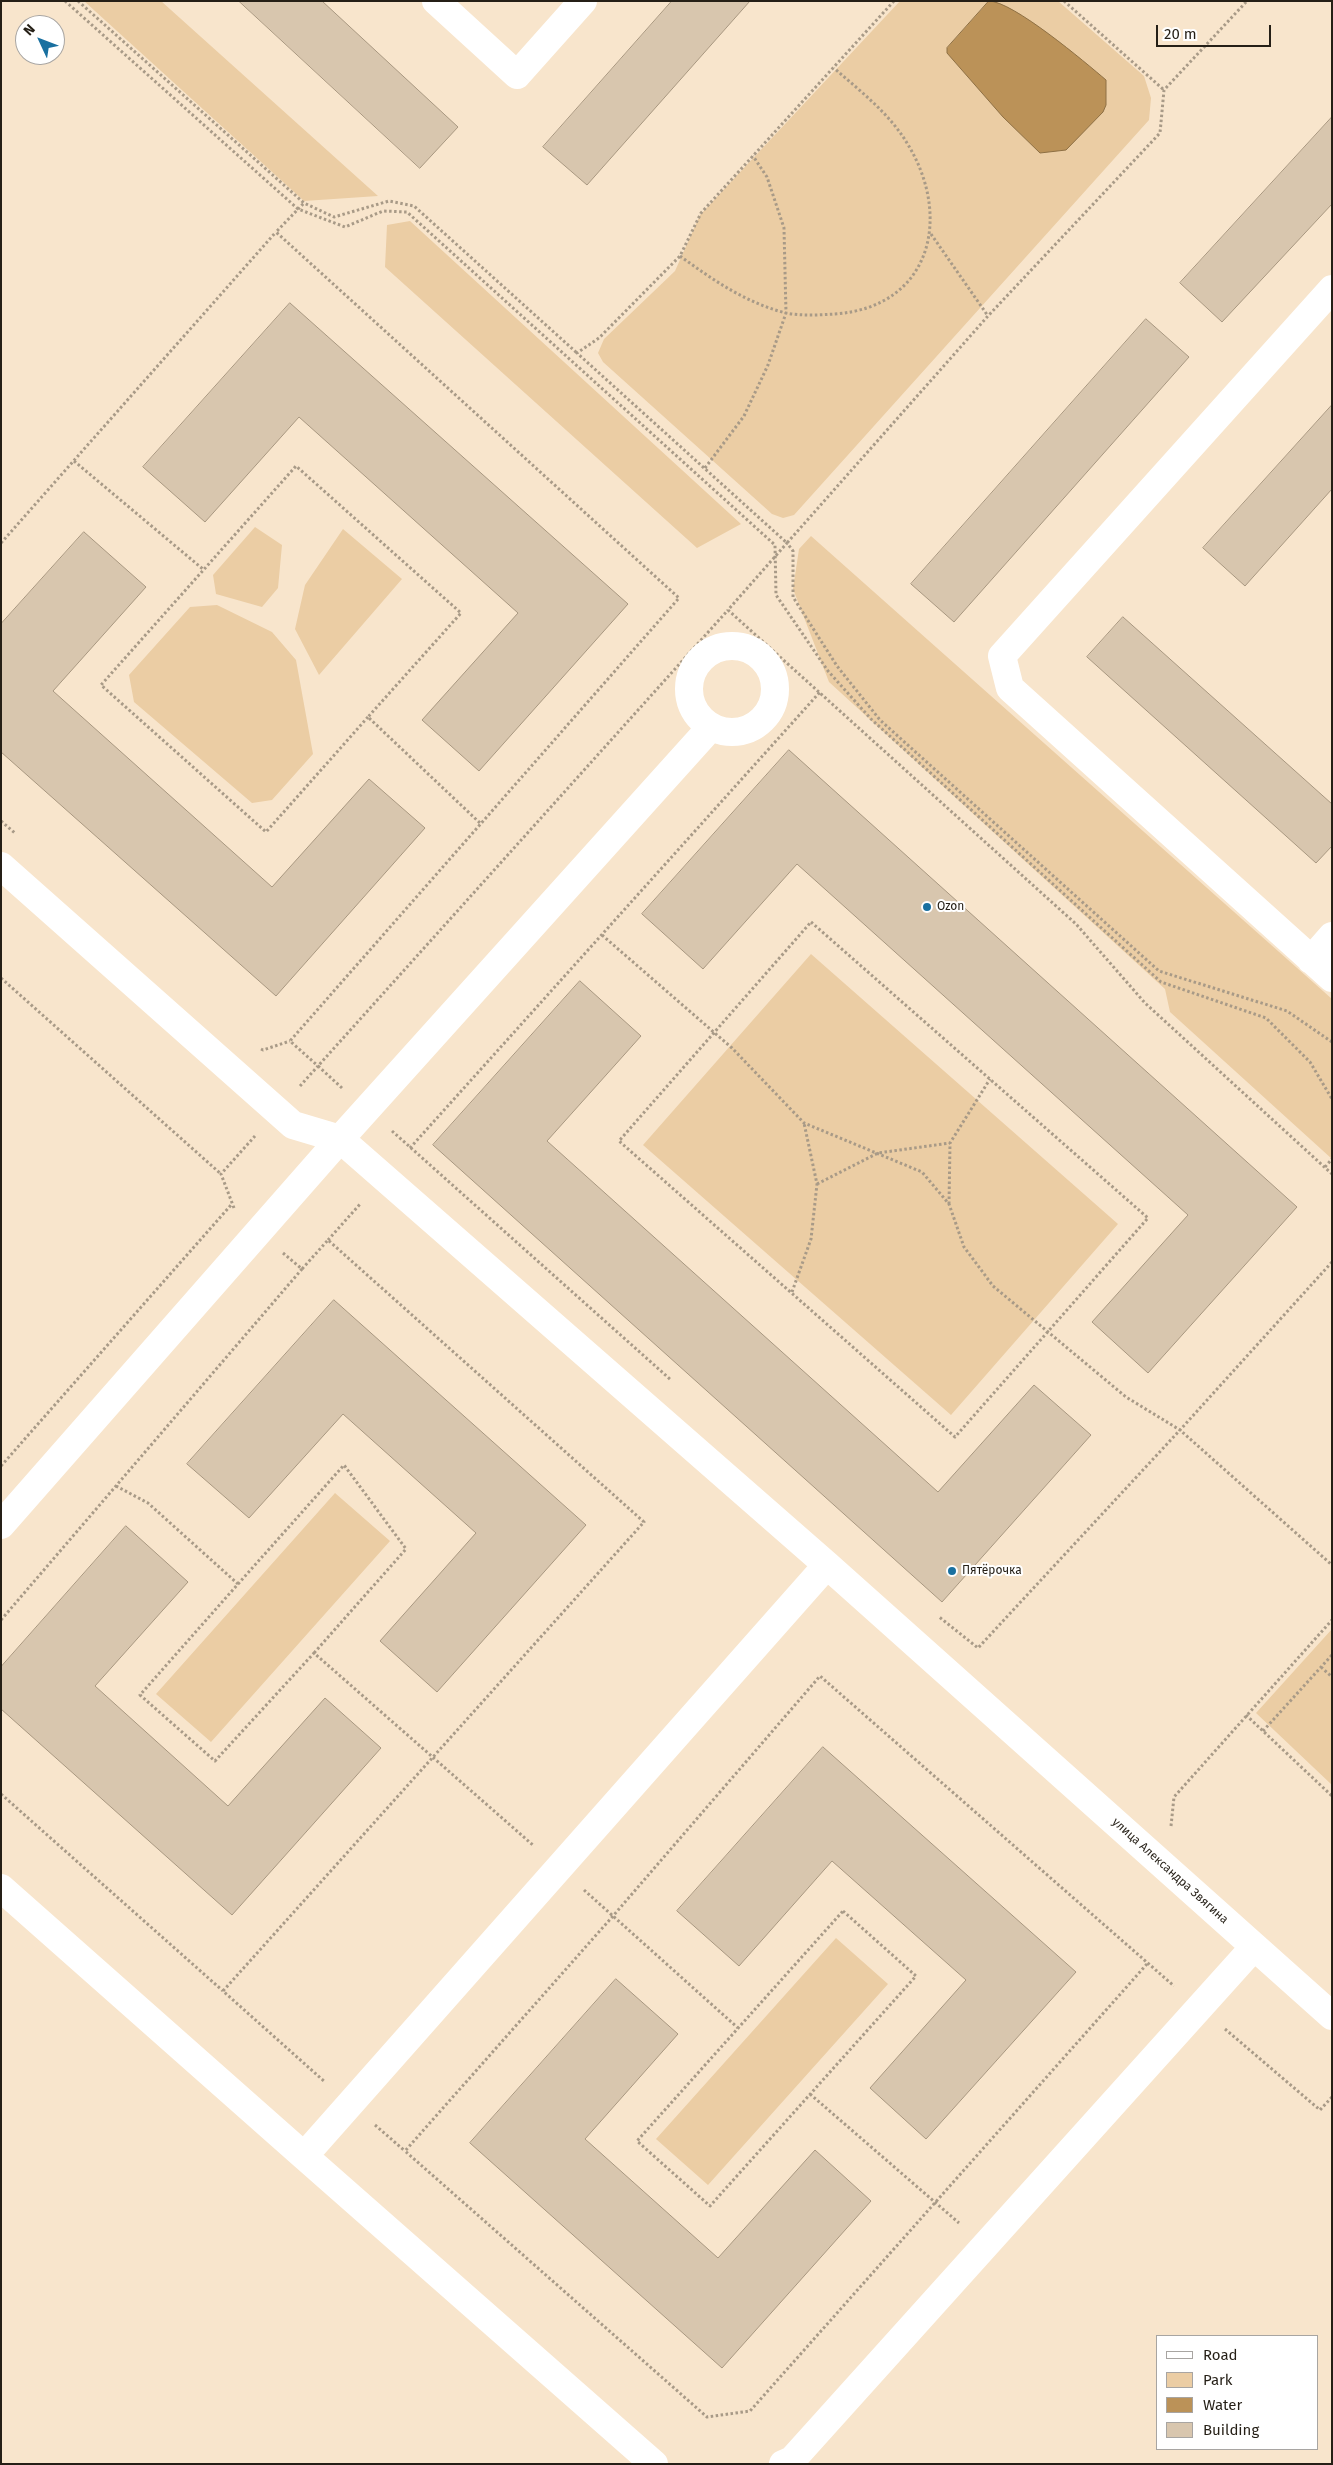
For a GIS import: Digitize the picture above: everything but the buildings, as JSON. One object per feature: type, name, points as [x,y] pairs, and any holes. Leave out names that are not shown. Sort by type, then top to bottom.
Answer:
[{"type":"street","points":[[436,1],[517,75],[584,1]]},
{"type":"street","points":[[1332,289],[1002,656],[1010,688],[1332,978]]},
{"type":"street","points":[[1,1525],[340,1139],[710,727]]},
{"type":"street","points":[[1,866],[293,1125],[340,1139]]},
{"type":"street","points":[[1311,960],[1332,936]]},
{"type":"street","name":"улица Александра Звягина","points":[[340,1139],[827,1565],[1332,2016]]},
{"type":"street","points":[[304,2156],[827,1565]]},
{"type":"street","points":[[1,1888],[654,2464]]},
{"type":"street","points":[[783,2464],[792,2460],[1254,1947]]},
{"type":"path","points":[[65,1],[298,209],[345,226],[383,211],[407,212],[775,546],[776,595],[828,671],[871,719],[1161,982],[1266,1018],[1310,1062],[1332,1099]]},
{"type":"path","points":[[78,1],[304,203],[334,217],[389,201],[414,206],[787,543],[793,551],[793,597],[837,666],[880,720],[1159,971],[1287,1011],[1332,1042]]},
{"type":"path","points":[[577,353],[598,338],[680,256],[701,212],[894,1]]},
{"type":"path","points":[[1064,1],[1164,90]]},
{"type":"path","points":[[675,1384],[318,1066],[775,558],[988,316],[1160,133],[1164,90],[1247,1]]},
{"type":"path","points":[[680,256],[723,287],[786,313],[818,316],[848,313],[880,303],[901,289],[923,261],[931,234],[930,206],[923,177],[908,144],[886,115],[834,68]]},
{"type":"path","points":[[705,468],[744,416],[768,366],[786,313],[784,228],[767,177],[752,156]]},
{"type":"path","points":[[1,543],[276,232]]},
{"type":"path","points":[[931,234],[988,316]]},
{"type":"path","points":[[74,461],[204,570]]},
{"type":"path","points":[[296,466],[461,613],[368,717],[266,832],[102,685],[296,466]]},
{"type":"path","points":[[728,610],[1076,924],[1145,1003],[1332,1174]]},
{"type":"path","points":[[328,1240],[820,692]]},
{"type":"path","points":[[368,717],[481,824]]},
{"type":"path","points":[[811,922],[1148,1218],[955,1436],[619,1140],[714,1032],[811,922]]},
{"type":"path","points":[[602,935],[714,1032],[804,1123],[922,1172],[949,1204]]},
{"type":"path","points":[[1,978],[221,1174]]},
{"type":"path","points":[[990,1079],[950,1143],[949,1204],[964,1247],[993,1286],[1126,1397],[1180,1430],[1332,1565]]},
{"type":"path","points":[[792,1292],[811,1239],[816,1184],[804,1123]]},
{"type":"path","points":[[816,1184],[878,1153],[950,1143]]},
{"type":"path","points":[[1325,1167],[1332,1159]]},
{"type":"path","points":[[1,1466],[231,1205]]},
{"type":"path","points":[[933,1611],[978,1648],[1180,1430],[1332,1262]]},
{"type":"path","points":[[1,1620],[302,1269]]},
{"type":"path","points":[[344,1466],[406,1549],[314,1652],[215,1761],[140,1695],[344,1466]]},
{"type":"path","points":[[116,1486],[148,1503],[238,1584]]},
{"type":"path","points":[[1170,1835],[1174,1797],[1332,1620]]},
{"type":"path","points":[[314,1652],[434,1757]]},
{"type":"path","points":[[1262,1730],[1332,1655]]},
{"type":"path","points":[[1321,1667],[1332,1677]]},
{"type":"path","points":[[1147,1964],[750,2410],[707,2417],[405,2151],[613,1916],[820,1676],[1147,1964],[1320,2110],[1332,2097]]},
{"type":"path","points":[[1246,1715],[1332,1796]]},
{"type":"path","points":[[1,1794],[230,1997]]},
{"type":"path","points":[[843,1911],[916,1976],[810,2094],[710,2206],[637,2141],[843,1911]]},
{"type":"path","points":[[810,2094],[985,2246]]},
{"type":"green space","points":[[84,1],[161,1],[378,196],[304,201]]},
{"type":"green space","points":[[900,1],[1058,1],[1144,76],[1151,98],[1149,120],[794,515],[783,518],[772,514],[603,362],[598,353],[604,339],[675,271],[700,215]]},
{"type":"green space","points":[[410,221],[741,524],[697,548],[385,267],[387,225]]},
{"type":"green space","points":[[255,527],[282,545],[278,588],[262,607],[216,594],[213,575]]},
{"type":"green space","points":[[343,529],[402,579],[319,675],[295,629],[305,585]]},
{"type":"green space","points":[[811,536],[1332,999],[1332,1159],[1170,1012],[1165,989],[829,682],[793,589],[799,549]]},
{"type":"green space","points":[[217,605],[272,632],[296,660],[313,754],[272,800],[252,803],[134,702],[129,675],[190,607]]},
{"type":"green space","points":[[811,954],[1118,1224],[951,1415],[643,1145]]},
{"type":"green space","points":[[335,1493],[390,1541],[211,1742],[156,1694]]},
{"type":"green space","points":[[1332,1629],[1332,1785],[1256,1713]]},
{"type":"green space","points":[[836,1938],[888,1984],[708,2185],[656,2139]]},
{"type":"water","points":[[989,1],[1015,11],[1049,34],[1106,80],[1106,105],[1103,112],[1066,150],[1040,153],[1003,117],[947,53],[947,48]]},
{"type":"place","name":"Ozon","points":[[927,907]]},
{"type":"place","name":"Пятёрочка","points":[[952,1571]]}]
